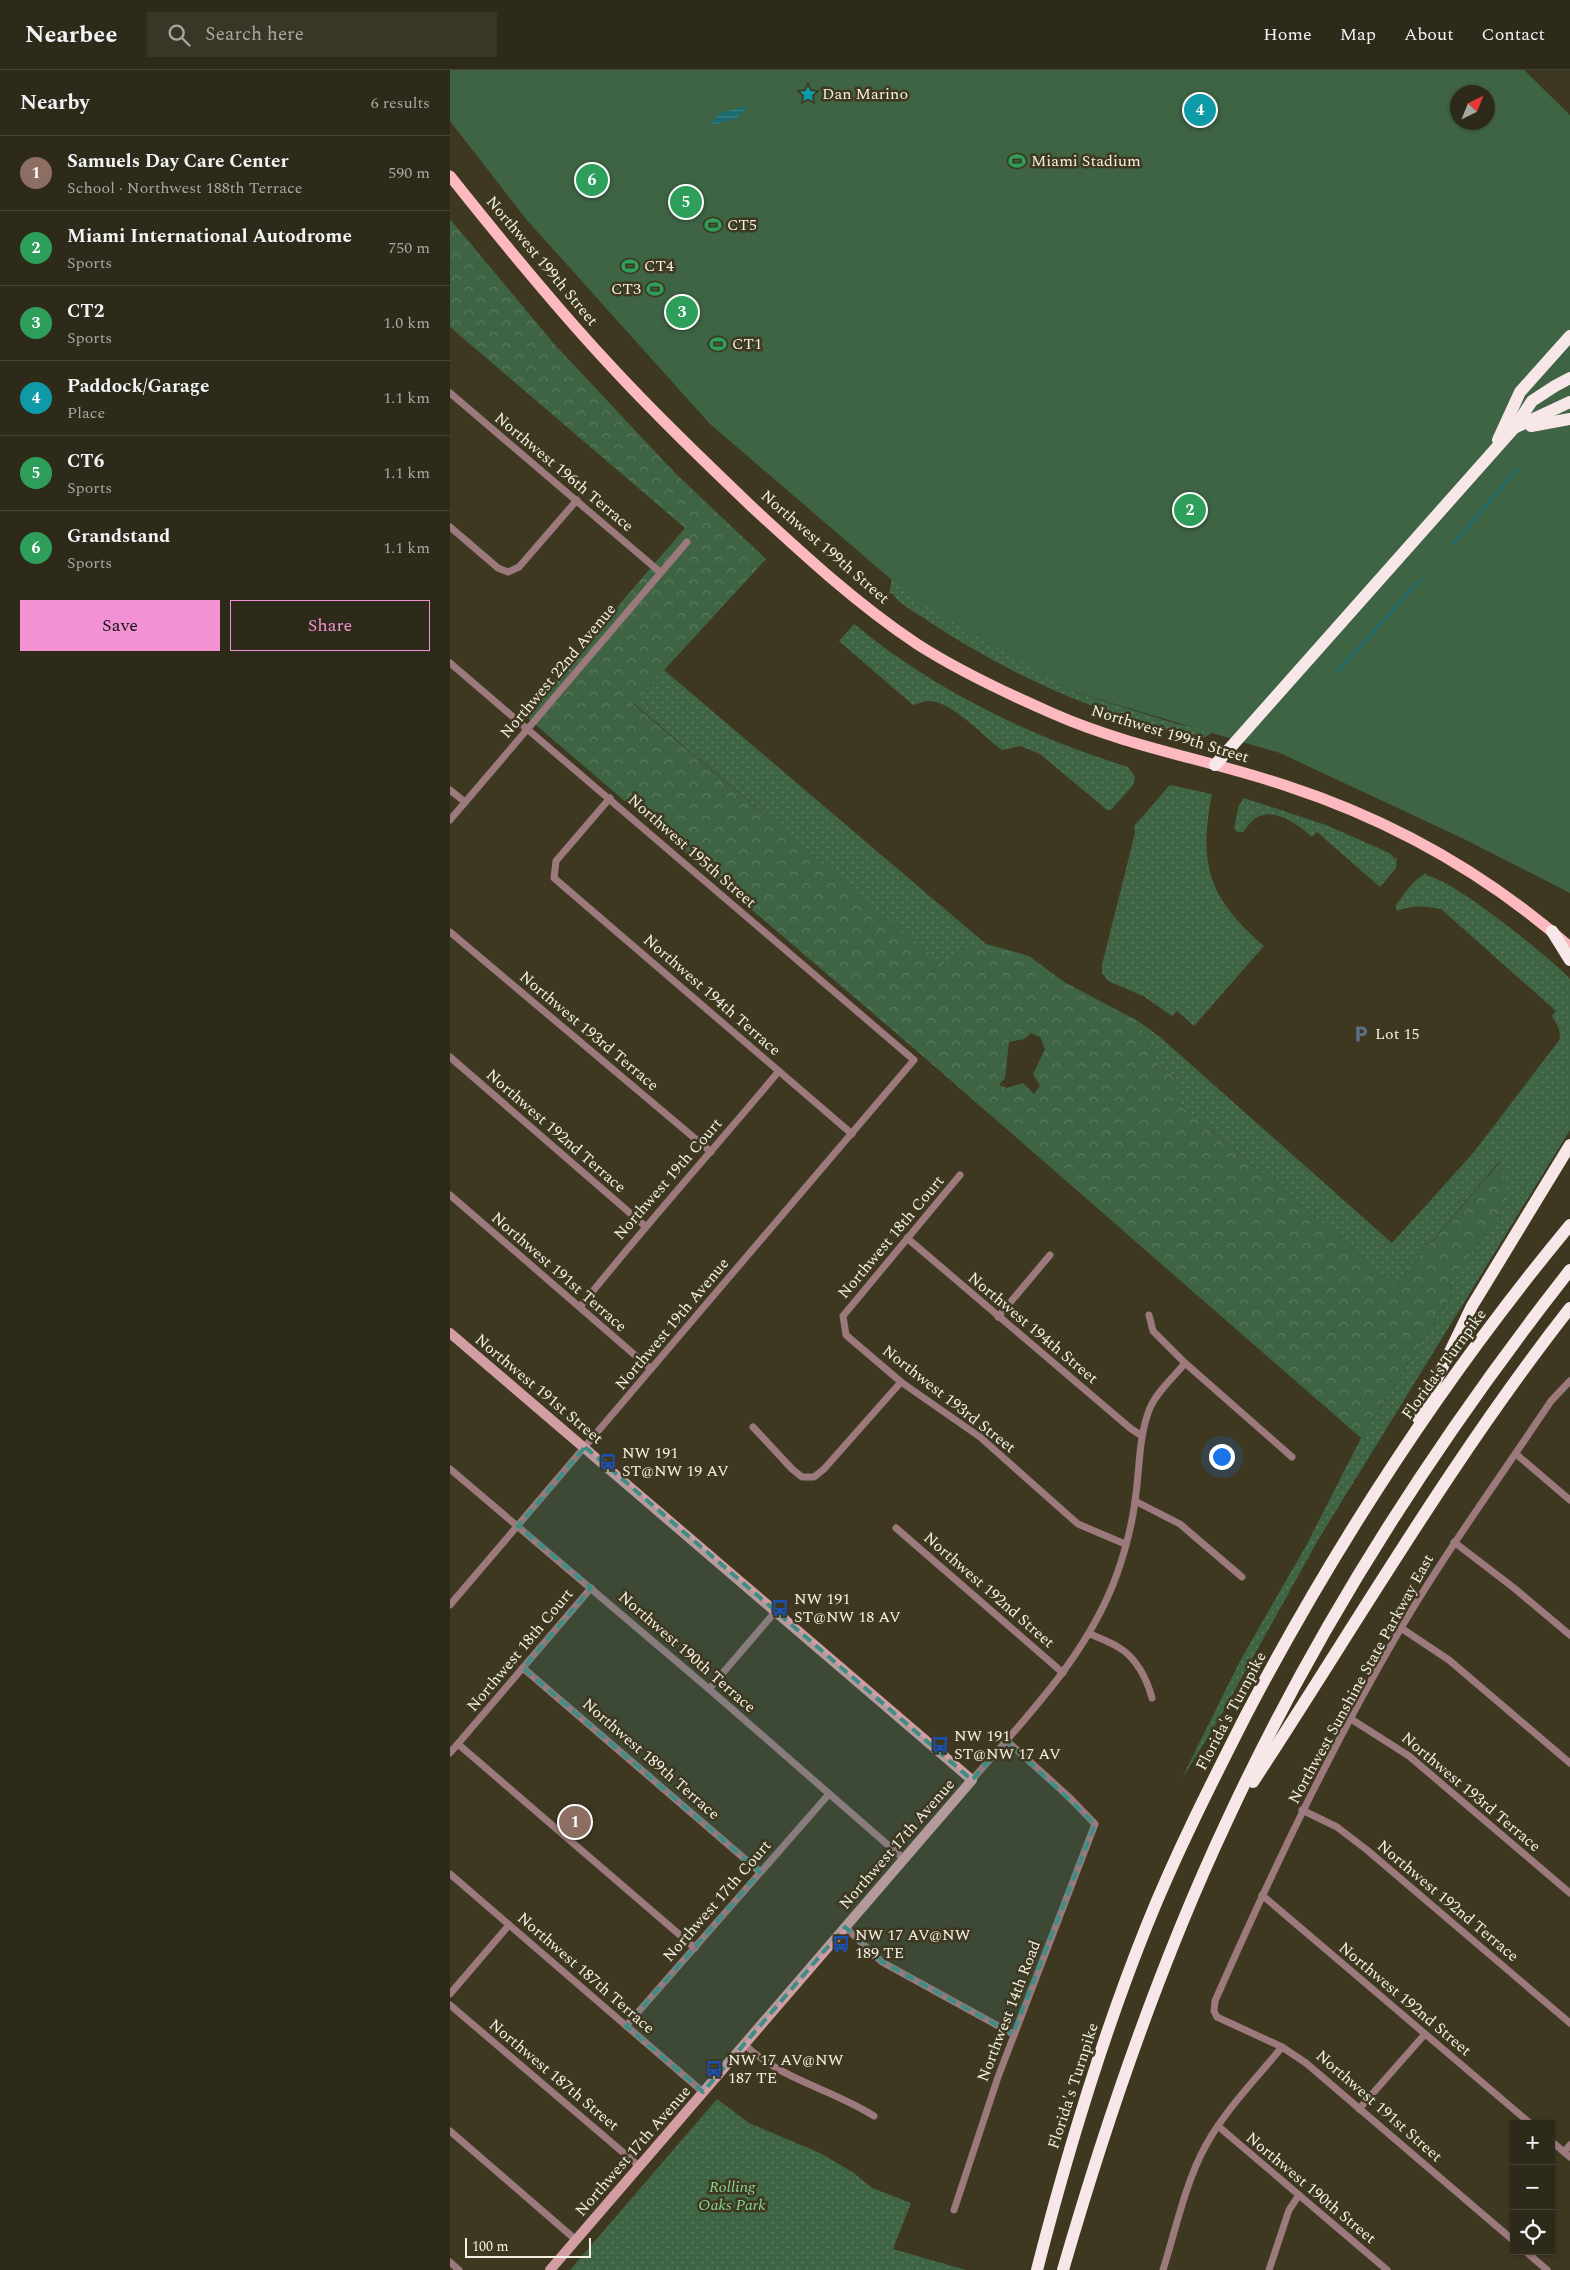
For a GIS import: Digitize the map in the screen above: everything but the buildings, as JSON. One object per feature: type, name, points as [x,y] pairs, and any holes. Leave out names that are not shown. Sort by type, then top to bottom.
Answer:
[{"type":"highway","points":[[1494,449],[1520,392],[1570,336]]},
{"type":"highway","points":[[1215,765],[1514,428],[1532,401],[1570,378]]},
{"type":"highway","points":[[1514,428],[1570,402]]},
{"type":"highway","points":[[1514,428],[1570,418]]},
{"type":"highway","points":[[1552,931],[1570,960]]},
{"type":"highway","points":[[1397,1460],[1472,1306],[1570,1145]]},
{"type":"highway","name":"Florida's Turnpike","points":[[1037,2270],[1066,2159],[1104,2042],[1147,1925],[1179,1851],[1221,1764],[1285,1643],[1325,1574],[1397,1460],[1479,1341],[1570,1225]]},
{"type":"highway","points":[[1063,2270],[1102,2144],[1158,1985],[1194,1896],[1255,1762],[1306,1666],[1384,1534],[1468,1408],[1570,1270]]},
{"type":"highway","points":[[1226,1824],[1448,1480],[1504,1396],[1570,1308]]},
{"type":"main road","name":"Northwest 199th Street","points":[[450,176],[516,258],[607,362],[699,457],[794,546],[856,600],[919,645],[988,683],[1056,715],[1116,737],[1322,798],[1392,828],[1430,847],[1475,876],[1552,931],[1570,947]]},
{"type":"street","name":"Northwest 196th Terrace","points":[[450,393],[660,572]]},
{"type":"street","points":[[450,528],[498,568],[508,572],[519,567],[577,500]]},
{"type":"street","name":"Northwest 22nd Avenue","points":[[450,820],[687,542]]},
{"type":"street","name":"Northwest 195th Street","points":[[450,663],[914,1060]]},
{"type":"street","points":[[450,790],[465,802]]},
{"type":"street","name":"Northwest 194th Terrace","points":[[610,798],[556,861],[554,878],[852,1134]]},
{"type":"street","name":"Northwest 193rd Terrace","points":[[450,932],[711,1152]]},
{"type":"street","name":"Northwest 192nd Terrace","points":[[450,1057],[645,1226]]},
{"type":"street","name":"Northwest 19th Avenue","points":[[450,1605],[914,1060]]},
{"type":"street","name":"Northwest 19th Court","points":[[580,1307],[645,1226],[711,1152],[779,1071]]},
{"type":"street","name":"Northwest 18th Court","points":[[843,1316],[960,1175]]},
{"type":"street","name":"Northwest 191st Terrace","points":[[450,1195],[651,1369]]},
{"type":"street","name":"Northwest 194th Street","points":[[907,1238],[998,1317],[1142,1436]]},
{"type":"street","points":[[998,1317],[1050,1255]]},
{"type":"street","points":[[1149,1315],[1153,1331],[1186,1363],[1292,1457]]},
{"type":"street","name":"Northwest 193rd Street","points":[[843,1316],[846,1335],[901,1382],[980,1437],[1078,1524],[1125,1544]]},
{"type":"street","name":"Northwest 191st Street","points":[[450,1333],[972,1780]]},
{"type":"street","name":"Northwest 17th Avenue","points":[[550,2270],[1063,1673],[1102,1613],[1115,1580],[1136,1501],[1142,1436],[1150,1407],[1186,1363]]},
{"type":"street","name":"Northwest Sunshine State Parkway East","points":[[1214,2011],[1215,2001],[1302,1810],[1401,1628],[1454,1542],[1551,1401],[1570,1381]]},
{"type":"street","points":[[753,1427],[792,1469],[802,1477],[814,1477],[901,1382]]},
{"type":"street","points":[[1516,1454],[1570,1500]]},
{"type":"street","name":"Northwest 190th Terrace","points":[[450,1469],[710,1690],[904,1859]]},
{"type":"street","points":[[1136,1501],[1180,1524],[1242,1576]]},
{"type":"street","name":"Northwest 192nd Street","points":[[896,1528],[1063,1673]]},
{"type":"street","points":[[1454,1542],[1514,1588],[1570,1635]]},
{"type":"street","name":"Northwest 18th Court","points":[[450,1753],[591,1588]]},
{"type":"street","points":[[710,1690],[775,1612]]},
{"type":"street","points":[[1401,1628],[1449,1660],[1570,1763]]},
{"type":"street","points":[[1090,1634],[1120,1647],[1145,1678],[1152,1698]]},
{"type":"street","name":"Northwest 189th Terrace","points":[[523,1668],[760,1872]]},
{"type":"street","name":"Northwest 193rd Terrace","points":[[1351,1718],[1409,1756],[1570,1893]]},
{"type":"street","name":"Northwest 14th Road","points":[[954,2210],[1013,2034],[1095,1824],[1069,1797],[1006,1740]]},
{"type":"street","points":[[458,1744],[694,1948]]},
{"type":"street","name":"Northwest 17th Court","points":[[626,2026],[829,1794]]},
{"type":"street","name":"Northwest 192nd Terrace","points":[[1302,1810],[1337,1827],[1367,1850],[1570,2023]]},
{"type":"street","name":"Northwest 187th Terrace","points":[[450,1874],[703,2092]]},
{"type":"street","name":"Northwest 192nd Street","points":[[1262,1896],[1526,2120]]},
{"type":"street","points":[[450,1994],[509,1925]]},
{"type":"street","points":[[845,1927],[882,1962],[1013,2034]]},
{"type":"street","name":"Northwest 187th Street","points":[[450,2005],[639,2166]]},
{"type":"street","name":"Northwest 191st Street","points":[[1214,2011],[1217,2017],[1282,2047],[1306,2063],[1510,2238]]},
{"type":"street","points":[[1359,2109],[1425,2034]]},
{"type":"street","points":[[744,2044],[762,2061],[784,2073],[842,2098],[874,2116]]},
{"type":"street","points":[[1163,2270],[1193,2175],[1204,2148],[1218,2126],[1282,2047]]},
{"type":"street","name":"Northwest 190th Street","points":[[1218,2126],[1387,2270]]},
{"type":"street","points":[[450,2131],[576,2240]]},
{"type":"street","points":[[1555,2144],[1567,2154],[1570,2145]]},
{"type":"street","points":[[1270,2270],[1289,2210],[1299,2195]]},
{"type":"street","points":[[1530,2255],[1547,2270]]},
{"type":"street","points":[[450,2262],[459,2270]]},
{"type":"highlighted area","points":[[585,1447],[972,1780],[1006,1740],[1095,1824],[1013,2034],[882,1962],[845,1927],[703,2092],[626,2026],[760,1872],[523,1668],[591,1588],[518,1526]]},
{"type":"green space","points":[[450,70],[1524,70],[1570,115],[1570,893],[1464,839],[1280,753],[1071,691],[914,599],[710,424],[526,219],[450,121]]},
{"type":"green space","points":[[450,219],[555,345],[676,474],[766,559],[633,704],[945,966],[972,945],[992,954],[994,946],[1029,956],[1064,982],[1138,1021],[1159,1065],[1178,1080],[1178,1102],[1397,1286],[1409,1268],[1501,1161],[1508,1202],[1449,1284],[1453,1292],[1361,1438],[917,1051],[523,714],[533,705],[685,528],[450,327]],"holes":[[[1031,1033],[1040,1037],[1045,1049],[1033,1074],[1040,1086],[1034,1094],[1023,1083],[1007,1088],[999,1085],[1005,1078],[1009,1042],[1024,1039]]]},
{"type":"green space","points":[[892,579],[1071,691],[1174,723],[1213,731],[1202,738],[1185,736],[1107,712],[1046,687],[959,641],[905,606],[892,593],[889,594]]},
{"type":"green space","points":[[854,624],[916,670],[984,709],[1055,741],[1128,767],[1135,777],[1133,785],[1111,810],[1107,810],[1040,754],[1020,746],[1002,750],[967,720],[947,706],[937,702],[926,701],[913,705],[839,641]]},
{"type":"green space","points":[[664,670],[986,944],[994,946],[993,955],[972,945],[945,967],[633,703]]},
{"type":"green space","points":[[1170,785],[1212,794],[1206,841],[1212,879],[1220,896],[1231,912],[1245,929],[1264,946],[1194,1026],[1177,1011],[1172,1016],[1143,996],[1108,981],[1102,973],[1102,965],[1135,833],[1134,826]]},
{"type":"green space","points":[[1244,798],[1326,825],[1385,851],[1394,858],[1397,858],[1396,868],[1380,887],[1317,832],[1312,837],[1295,824],[1274,815],[1267,814],[1257,817],[1243,832],[1237,832],[1234,828],[1239,805]]},
{"type":"green space","points":[[1426,873],[1427,876],[1457,890],[1500,920],[1570,979],[1570,1130],[1318,1540],[1215,1726],[1181,1780],[1240,1661],[1307,1544],[1361,1438],[1453,1292],[1449,1284],[1508,1202],[1500,1161],[1409,1268],[1397,1286],[1178,1102],[1178,1080],[1159,1065],[1138,1021],[1160,1037],[1392,1243],[1474,1152],[1560,1039],[1559,1028],[1552,1016],[1556,1011],[1441,909],[1419,907],[1397,911],[1396,905],[1417,879]]},
{"type":"green space","name":"Rolling Oaks Park","points":[[717,2099],[749,2123],[820,2153],[854,2173],[872,2188],[911,2203],[893,2249],[966,2270],[570,2270]]},
{"type":"water","points":[[748,106],[737,118],[709,126],[720,113]]},
{"type":"waterway","points":[[1453,544],[1517,469]]},
{"type":"waterway","points":[[1337,672],[1421,579]]},
{"type":"place","name":"Dan Marino","points":[[808,94]]},
{"type":"place","name":"Paddock/Garage","points":[[1200,110]]},
{"type":"place","name":"Miami Stadium","points":[[1017,161]]},
{"type":"place","name":"Grandstand","points":[[592,180]]},
{"type":"place","name":"CT6","points":[[686,202]]},
{"type":"place","name":"CT5","points":[[713,225]]},
{"type":"place","name":"CT4","points":[[630,266]]},
{"type":"place","name":"CT3","points":[[655,289]]},
{"type":"place","name":"CT2","points":[[682,312]]},
{"type":"place","name":"CT1","points":[[718,344]]},
{"type":"place","name":"Miami International Autodrome","points":[[1190,510]]},
{"type":"place","name":"Lot 15","points":[[1361,1034]]},
{"type":"place","name":"NW 191 ST@NW 19 AV","points":[[608,1462]]},
{"type":"place","name":"NW 191 ST@NW 18 AV","points":[[780,1608]]},
{"type":"place","name":"NW 191 ST@NW 17 AV","points":[[940,1745]]},
{"type":"place","name":"Samuels Day Care Center","points":[[575,1822]]},
{"type":"place","name":"NW 17 AV@NW 189 TE","points":[[841,1944]]},
{"type":"place","name":"NW 17 AV@NW 187 TE","points":[[714,2069]]}]
